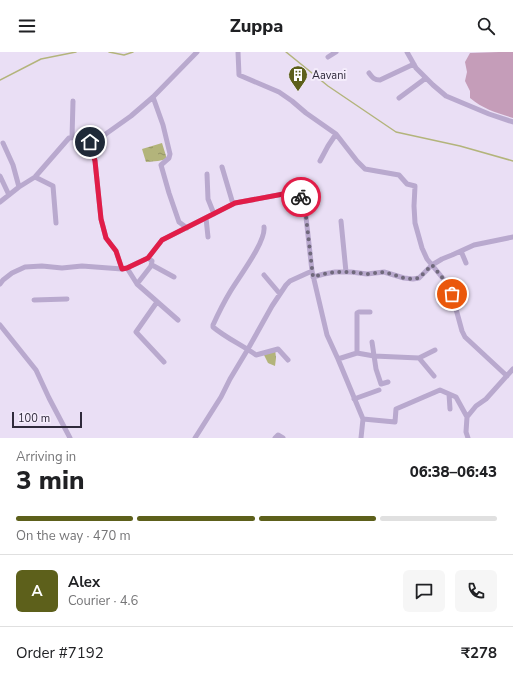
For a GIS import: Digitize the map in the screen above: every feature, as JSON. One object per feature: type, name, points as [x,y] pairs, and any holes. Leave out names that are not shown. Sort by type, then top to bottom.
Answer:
[{"type":"street","points":[[0,202],[35,177],[69,138],[80,137],[93,143],[131,116],[153,97],[197,52]]},
{"type":"street","points":[[238,52],[239,75],[279,92],[292,101],[306,113],[336,134],[365,169],[399,175],[407,184],[415,186],[415,222],[422,248],[427,259],[450,287],[465,337],[507,376]]},
{"type":"street","points":[[328,57],[336,52]]},
{"type":"street","points":[[407,52],[416,68],[441,93],[489,114],[513,122]]},
{"type":"street","points":[[369,73],[372,78],[380,80],[414,64]]},
{"type":"street","points":[[399,98],[426,78]]},
{"type":"street","points":[[153,97],[163,125],[170,154],[161,164],[179,222],[187,228]]},
{"type":"street","points":[[72,138],[73,102]]},
{"type":"street","points":[[320,160],[336,134]]},
{"type":"street","points":[[90,142],[95,161],[101,219],[106,238],[116,251],[125,269],[136,284],[178,320]]},
{"type":"street","points":[[3,143],[13,165],[19,187]]},
{"type":"street","points":[[222,167],[233,204]]},
{"type":"street","points":[[207,174],[208,199],[214,214]]},
{"type":"street","points":[[0,176],[9,195]]},
{"type":"street","points":[[35,177],[53,186],[56,223]]},
{"type":"street","points":[[0,284],[12,273],[25,267],[42,266],[62,268],[82,266],[125,269],[148,258],[162,240],[233,204],[294,192],[300,196],[305,208],[313,274],[327,335],[363,419],[361,438]]},
{"type":"street","points":[[206,218],[208,237]]},
{"type":"street","points":[[341,221],[346,272]]},
{"type":"street","points":[[264,231],[248,265],[230,291],[213,325],[214,328],[234,342],[256,355],[278,349],[288,360]]},
{"type":"street","points":[[195,438],[221,397],[280,294],[290,281],[313,274],[346,272],[367,274],[384,272],[404,278],[419,278],[432,265],[474,245],[513,237]]},
{"type":"street","points":[[461,251],[466,263]]},
{"type":"street","points":[[148,258],[152,261],[152,264],[174,277]]},
{"type":"street","points":[[136,284],[152,264]]},
{"type":"street","points":[[264,275],[280,294]]},
{"type":"street","points":[[34,300],[67,299]]},
{"type":"street","points":[[157,302],[136,332],[164,362]]},
{"type":"street","points":[[357,354],[357,313],[370,312]]},
{"type":"street","points":[[0,325],[36,370],[70,438]]},
{"type":"street","points":[[372,342],[381,384],[388,382]]},
{"type":"street","points":[[338,359],[357,354],[419,358],[435,350]]},
{"type":"street","points":[[419,358],[434,376]]},
{"type":"street","points":[[467,417],[476,406],[486,400],[513,369]]},
{"type":"street","points":[[354,399],[379,390]]},
{"type":"street","points":[[363,419],[395,422],[396,409],[440,390],[456,397],[467,417],[466,432],[468,438]]},
{"type":"street","points":[[449,394],[450,409]]},
{"type":"street","points":[[275,438],[278,435],[283,438]]},
{"type":"shaded area","points":[[513,52],[513,118],[490,110],[475,102],[470,98],[470,91],[465,81],[467,72],[465,62],[470,53]]},
{"type":"water","points":[[162,143],[167,159],[146,162],[142,149]]},
{"type":"water","points":[[275,349],[275,366],[268,363],[264,355]]},
{"type":"waterway","points":[[0,80],[41,59],[76,52]]},
{"type":"waterway","points":[[109,52],[124,55],[133,52]]},
{"type":"waterway","points":[[286,52],[328,86],[396,132],[460,146],[513,161]]},
{"type":"way so far","points":[[301,197],[305,208],[313,277],[335,272],[367,274],[384,272],[413,279],[419,278],[432,265],[450,287],[452,294]]},
{"type":"place","name":"Aavani","points":[[298,92]]},
{"type":"route","points":[[90,142],[95,161],[101,219],[106,238],[116,251],[122,269],[148,258],[162,240],[235,203],[294,192],[301,197]]}]
